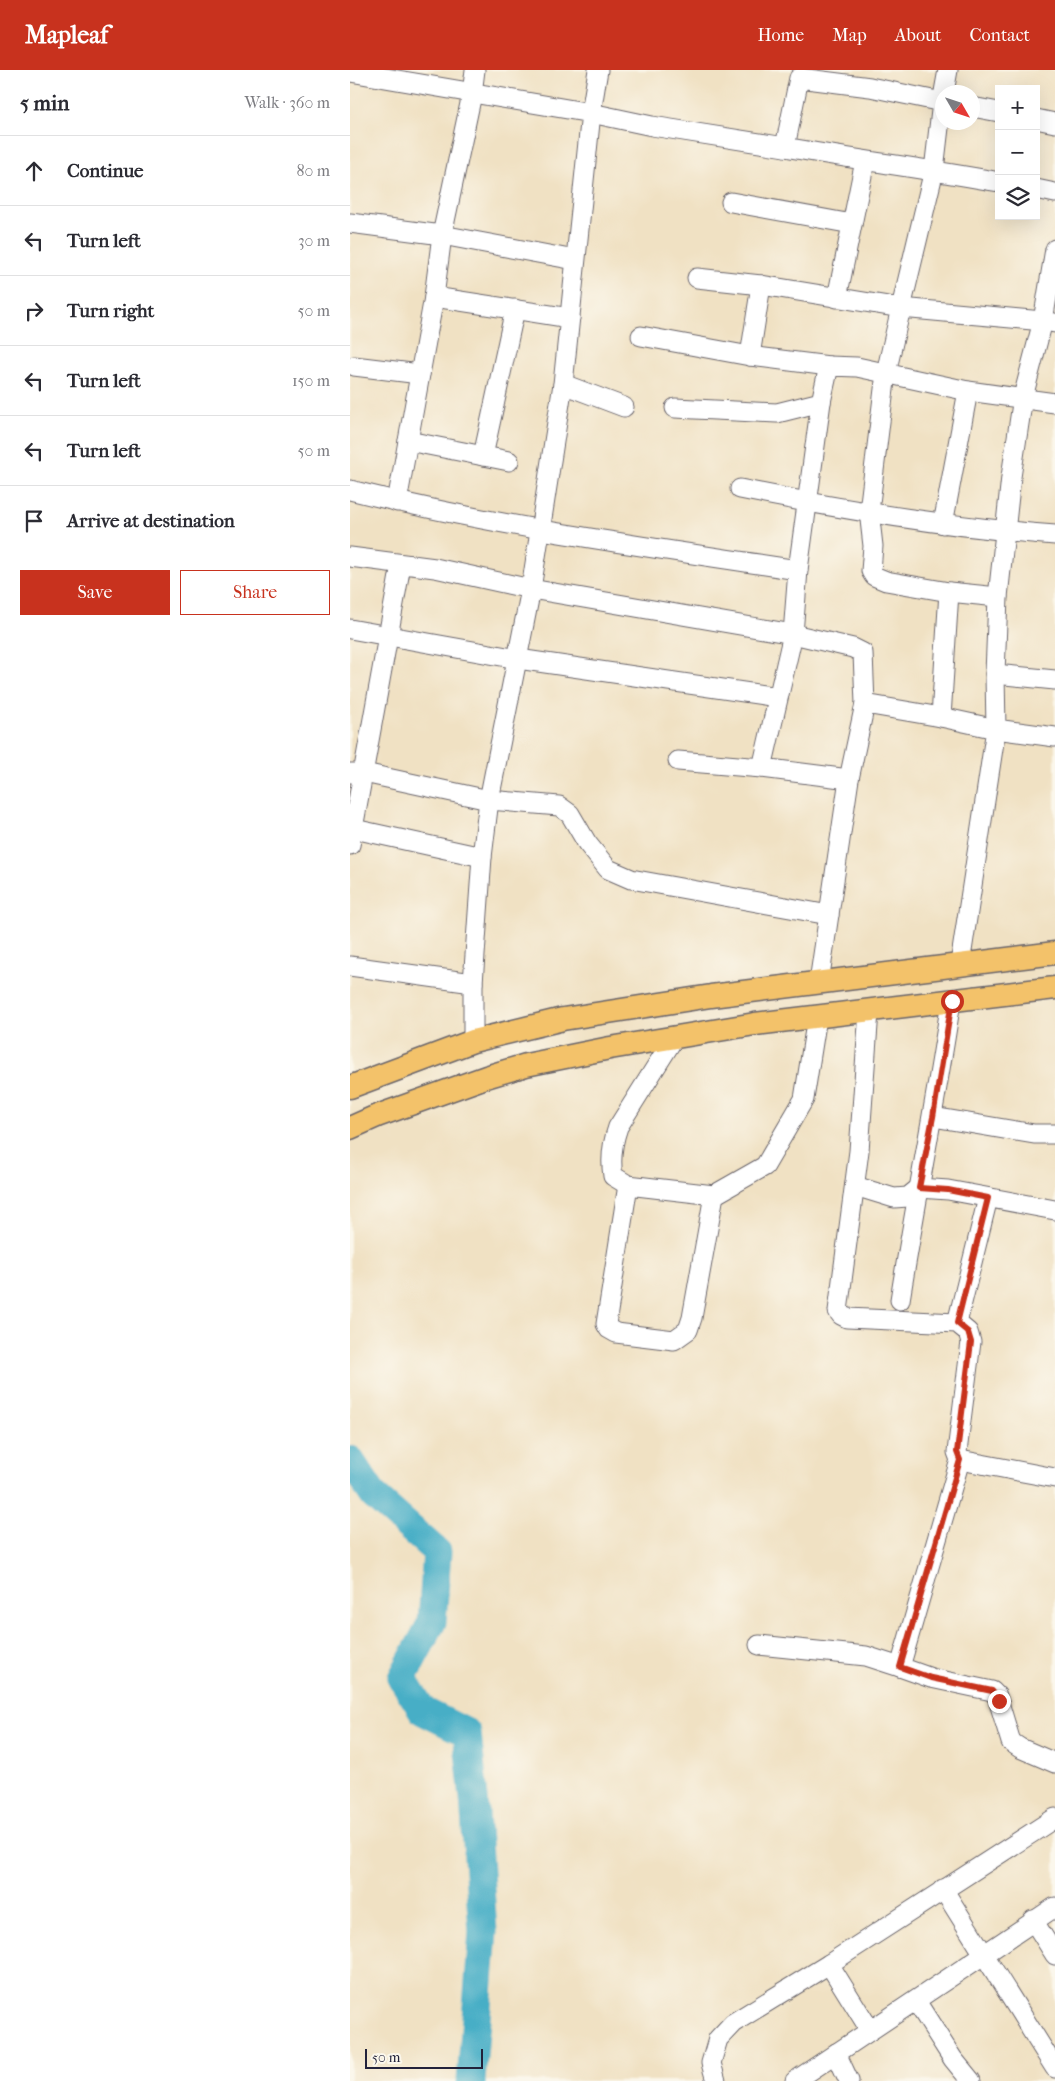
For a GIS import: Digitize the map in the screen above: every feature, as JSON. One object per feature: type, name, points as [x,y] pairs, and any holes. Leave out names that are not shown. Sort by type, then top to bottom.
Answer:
[{"type":"main road","points":[[377,1116],[355,1084],[473,1041],[563,1019],[711,996],[1055,953]]},
{"type":"main road","points":[[916,970],[919,1004]]},
{"type":"main road","points":[[350,1128],[377,1116],[526,1065],[755,1024],[1055,988]]},
{"type":"street","points":[[396,502],[434,297],[442,235],[472,94],[475,70]]},
{"type":"street","points":[[473,1041],[473,982],[482,857],[489,800],[531,589],[563,384],[591,113],[598,70]]},
{"type":"street","points":[[945,85],[948,70]]},
{"type":"street","points":[[350,72],[591,113],[652,126],[995,181]]},
{"type":"street","points":[[785,147],[800,74],[871,79],[935,99]]},
{"type":"street","points":[[980,108],[995,111]]},
{"type":"street","points":[[1040,120],[1055,123]]},
{"type":"street","points":[[939,130],[934,170],[886,373],[868,511],[873,546],[871,570],[874,576],[886,581],[949,592],[998,597]]},
{"type":"street","points":[[837,298],[865,161]]},
{"type":"street","points":[[1040,190],[1055,192]]},
{"type":"street","points":[[731,202],[852,224]]},
{"type":"street","points":[[350,223],[442,235],[575,260]]},
{"type":"street","points":[[960,964],[996,729],[994,674],[998,597],[1022,397],[1049,322],[1055,249]]},
{"type":"street","points":[[697,278],[761,285],[901,308],[1049,322]]},
{"type":"street","points":[[750,356],[761,285]]},
{"type":"street","points":[[434,297],[570,318]]},
{"type":"street","points":[[483,456],[515,309]]},
{"type":"street","points":[[641,336],[750,356],[829,366],[857,367],[968,391],[1055,402]]},
{"type":"street","points":[[354,366],[420,374]]},
{"type":"street","points":[[762,768],[793,634],[798,570],[820,402],[829,366]]},
{"type":"street","points":[[563,384],[624,407]]},
{"type":"street","points":[[943,524],[968,391]]},
{"type":"street","points":[[675,408],[777,413],[820,402]]},
{"type":"street","points":[[408,441],[509,461]]},
{"type":"street","points":[[350,490],[396,502],[541,530],[798,570]]},
{"type":"street","points":[[740,490],[807,503],[943,524],[1055,534]]},
{"type":"street","points":[[350,557],[435,568],[531,589],[793,634],[853,648],[863,653],[865,704],[849,779],[818,982]]},
{"type":"street","points":[[402,565],[389,636],[357,773],[352,837],[482,857]]},
{"type":"street","points":[[940,717],[949,592]]},
{"type":"street","points":[[350,629],[518,659],[778,697]]},
{"type":"street","points":[[994,674],[1055,680]]},
{"type":"street","points":[[865,704],[996,729],[1055,737]]},
{"type":"street","points":[[678,761],[762,768],[849,779]]},
{"type":"street","points":[[357,773],[489,800],[559,806],[570,814],[587,843],[608,869],[631,879],[829,915]]},
{"type":"street","points":[[350,966],[473,982]]},
{"type":"street","points":[[900,1300],[952,1001]]},
{"type":"street","points":[[868,1011],[859,1151],[838,1311],[841,1315],[853,1318],[957,1323],[968,1332],[971,1342],[957,1452],[960,1460],[900,1667]]},
{"type":"street","points":[[674,1038],[618,1127],[612,1142],[611,1162],[613,1176],[628,1185],[714,1195],[765,1166],[775,1152],[784,1131],[804,1099],[817,1017]]},
{"type":"street","points":[[933,1117],[1034,1134],[1055,1134]]},
{"type":"street","points":[[628,1185],[606,1324],[616,1333],[674,1340],[688,1330],[692,1318],[714,1195]]},
{"type":"street","points":[[855,1186],[894,1198],[908,1197],[919,1188],[948,1190],[1055,1210]]},
{"type":"street","points":[[957,1323],[988,1198]]},
{"type":"street","points":[[960,1460],[1055,1478]]},
{"type":"street","points":[[759,1645],[866,1656],[931,1678],[992,1691],[999,1701],[1011,1742],[1020,1748],[1055,1763]]},
{"type":"street","points":[[716,2081],[711,2063],[718,2039],[733,2023],[829,1964],[1055,1818]]},
{"type":"street","points":[[943,1889],[1055,2068]]},
{"type":"street","points":[[795,2081],[916,2001],[982,1954],[1055,1907]]},
{"type":"street","points":[[1033,1920],[1055,1955]]},
{"type":"street","points":[[829,1964],[870,2030]]},
{"type":"street","points":[[916,2001],[954,2059],[971,2081]]},
{"type":"street","points":[[836,2053],[849,2081]]},
{"type":"street","points":[[1049,2081],[1055,2077]]},
{"type":"waterway","points":[[350,1460],[374,1496],[437,1552],[432,1622],[402,1678],[423,1711],[467,1733],[474,1798],[483,1932],[471,2081]]},
{"type":"route","points":[[952,1001],[919,1188],[948,1190],[988,1198],[957,1323],[968,1332],[971,1342],[957,1452],[960,1460],[900,1667],[931,1678],[992,1691],[999,1701]]}]
